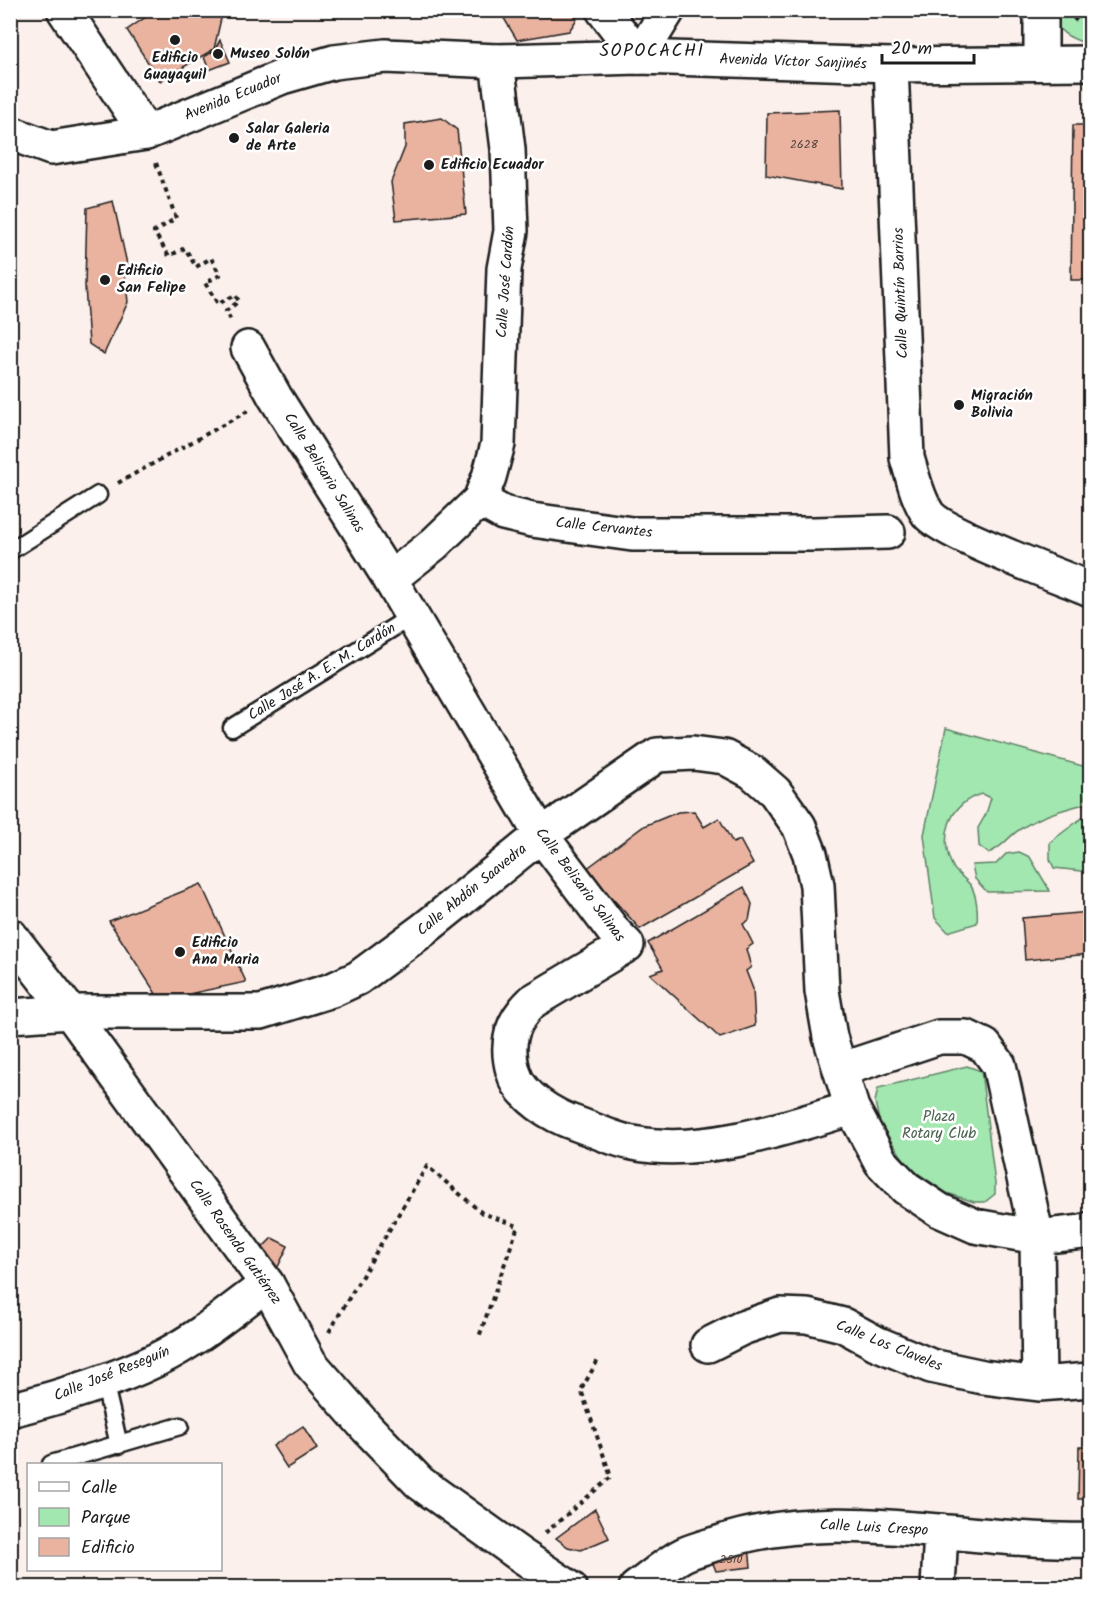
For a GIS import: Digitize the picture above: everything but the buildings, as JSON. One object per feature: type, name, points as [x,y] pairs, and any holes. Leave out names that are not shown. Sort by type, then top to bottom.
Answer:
[{"type":"street","points":[[64,10],[146,133]]},
{"type":"street","points":[[603,10],[639,57],[668,10]]},
{"type":"street","points":[[1041,10],[1041,63]]},
{"type":"street","name":"Avenida Ecuador","points":[[10,133],[51,148],[146,133],[282,77],[334,62],[385,56],[497,61],[639,57]]},
{"type":"street","name":"Avenida Víctor Sanjinés","points":[[639,57],[891,65],[1090,63]]},
{"type":"street","name":"Calle José Cardón","points":[[480,500],[498,444],[504,269],[511,231],[508,149],[497,61]]},
{"type":"street","name":"Calle Quintín Barrios","points":[[891,65],[907,458],[921,501],[930,516],[955,532],[1090,589]]},
{"type":"street","name":"Calle Belisario Salinas","points":[[248,348],[275,396],[390,579],[541,835],[615,933],[627,945],[533,1001],[522,1012],[511,1032],[509,1042],[514,1074],[520,1085],[560,1119],[633,1143],[672,1146],[716,1143],[776,1131],[852,1108]]},
{"type":"street","points":[[390,579],[434,544],[480,500]]},
{"type":"street","name":"Calle Cervantes","points":[[480,500],[503,513],[532,520],[632,534],[888,532]]},
{"type":"street","name":"Calle Abdón Saavedra","points":[[10,1016],[70,1012],[261,1012],[332,990],[357,978],[423,930],[541,835],[657,755],[693,753],[724,757],[752,772],[775,792],[799,826],[810,854],[817,885],[822,991],[830,1037],[852,1108],[881,1162],[906,1188],[939,1210],[975,1226],[1037,1237],[1083,1232],[1090,1229]]},
{"type":"street","name":"Calle Rosendo Gutiérrez","points":[[10,935],[70,1012],[267,1284],[310,1364],[420,1483],[519,1554],[570,1587]]},
{"type":"street","points":[[840,1070],[939,1037],[966,1037],[985,1046],[999,1065],[1037,1237],[1039,1384]]},
{"type":"street","name":"Calle José Reseguín","points":[[10,1410],[53,1399],[158,1359],[199,1334],[267,1284]]},
{"type":"street","name":"Calle Los Claveles","points":[[708,1345],[742,1328],[780,1316],[807,1316],[843,1325],[876,1343],[931,1366],[983,1377],[1039,1384],[1090,1380]]},
{"type":"street","name":"Calle Luis Crespo","points":[[636,1587],[684,1554],[764,1530],[824,1524],[998,1537],[1090,1540]]},
{"type":"street","points":[[938,1587],[941,1531]]},
{"type":"lane","points":[[10,550],[98,495]]},
{"type":"lane","name":"Calle José A. E. M. Cardón","points":[[232,728],[411,616]]},
{"type":"lane","points":[[104,1381],[119,1445]]},
{"type":"lane","points":[[55,1463],[180,1426]]},
{"type":"path","points":[[1072,24],[1082,10]]},
{"type":"path","points":[[146,133],[176,218],[154,232],[169,256],[185,248],[196,267],[212,258],[220,275],[205,283],[218,304],[235,295],[239,301],[226,311],[248,348]]},
{"type":"path","points":[[98,495],[217,427]]},
{"type":"path","points":[[310,1364],[427,1166],[482,1213],[518,1226],[479,1337]]},
{"type":"path","points":[[519,1554],[611,1477],[581,1390],[598,1360]]},
{"type":"green space","points":[[1054,11],[1090,11],[1090,45],[1060,30]]},
{"type":"green space","points":[[946,728],[1090,768],[1084,804],[1037,820],[1017,831],[988,853],[979,846],[978,828],[991,798],[983,794],[971,798],[954,813],[947,834],[949,858],[954,869],[973,890],[977,904],[977,923],[948,932],[935,918],[924,835]]},
{"type":"green space","points":[[1082,818],[1090,819],[1090,872],[1054,868],[1050,859],[1050,842]]},
{"type":"green space","points":[[1019,852],[1030,857],[1050,891],[987,892],[975,879],[972,865],[996,864],[1006,854]]},
{"type":"green space","name":"Plaza Rotary Club","points":[[967,1066],[981,1071],[995,1184],[995,1194],[985,1202],[974,1202],[947,1193],[909,1167],[880,1125],[875,1102],[878,1088]]},
{"type":"place","name":"Edificio Guayaquil","points":[[175,40]]},
{"type":"place","name":"Museo Solón","points":[[218,54]]},
{"type":"place","name":"Salar Galeria de Arte","points":[[234,138]]},
{"type":"place","name":"Edificio Ecuador","points":[[429,165]]},
{"type":"place","name":"Edificio San Felipe","points":[[105,280]]},
{"type":"place","name":"Migración Bolivia","points":[[959,405]]},
{"type":"place","name":"Edificio Ana Maria","points":[[180,952]]},
{"type":"district","name":"SOPOCACHI","points":[[652,51]]}]
